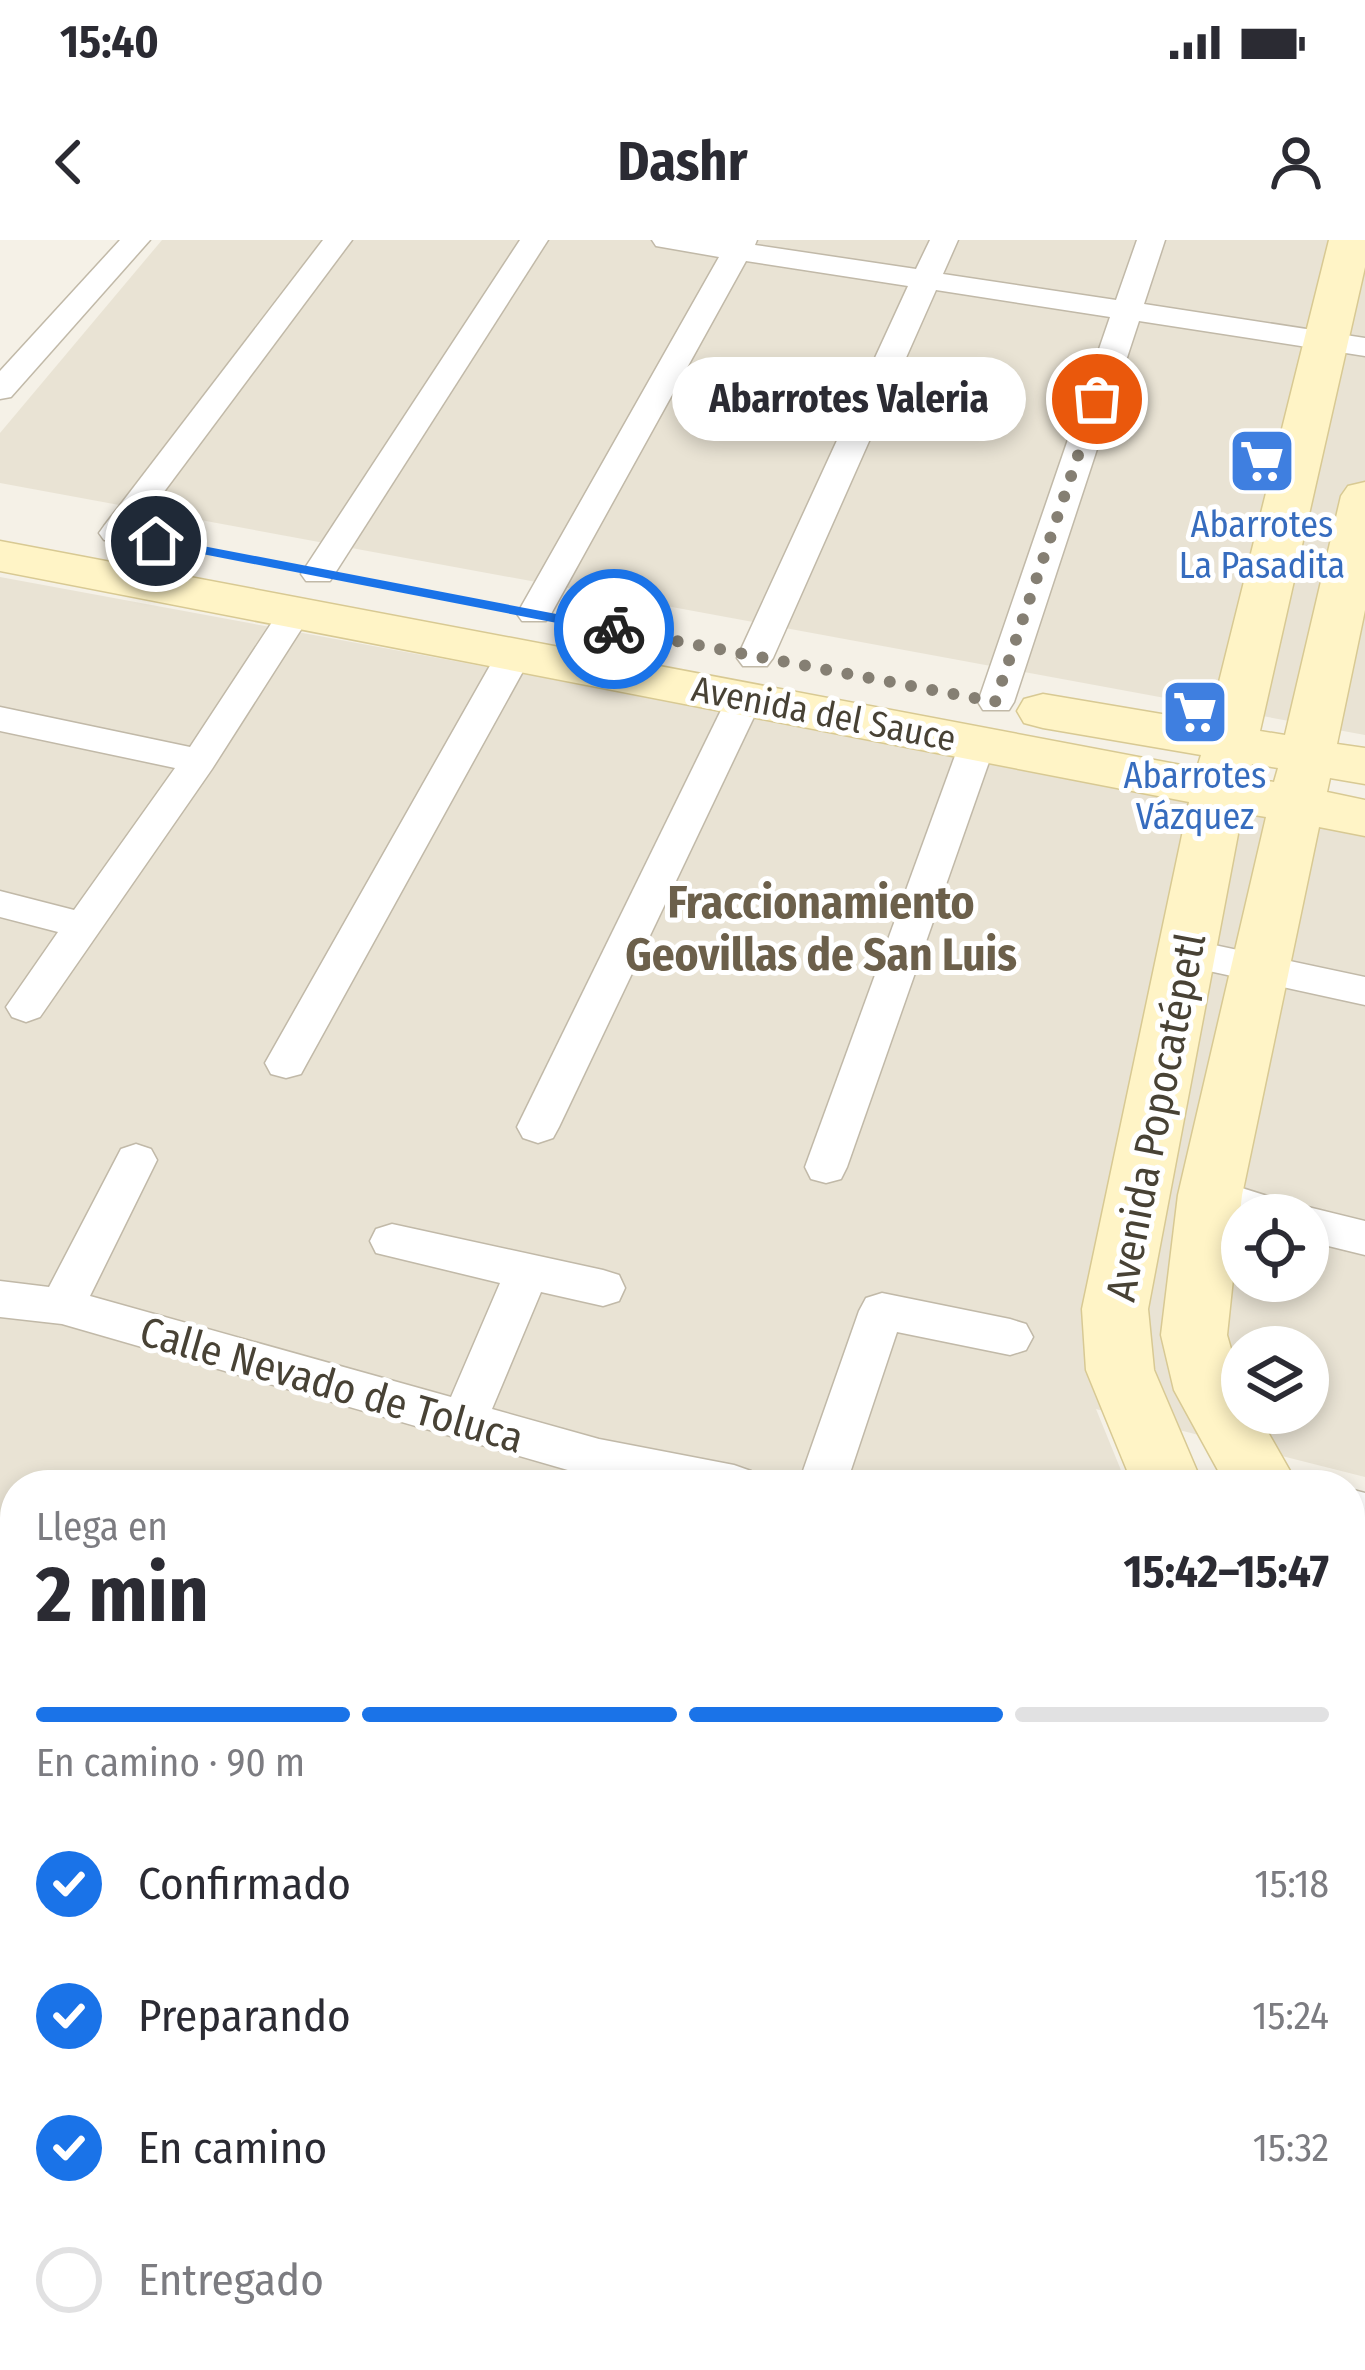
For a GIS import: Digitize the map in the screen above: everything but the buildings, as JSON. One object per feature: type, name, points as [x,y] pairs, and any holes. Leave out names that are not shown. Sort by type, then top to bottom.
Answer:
[{"type":"street","points":[[0,390],[136,240]]},
{"type":"street","points":[[116,533],[338,240]]},
{"type":"street","points":[[26,1007],[199,761],[534,240]]},
{"type":"street","points":[[666,240],[740,246],[925,280],[1345,344]]},
{"type":"street","points":[[538,1127],[750,678],[944,240]]},
{"type":"street","points":[[826,1167],[987,722],[1151,240]]},
{"type":"street","name":"Avenida Popocatépetl","points":[[1160,1470],[1120,1370],[1114,1309],[1225,767],[1345,344],[1350,240]]},
{"type":"street","points":[[286,1063],[740,246]]},
{"type":"street","name":"Avenida Popocatépetl","points":[[1255,1470],[1208,1390],[1194,1335],[1210,1195],[1263,970],[1323,776],[1365,496]]},
{"type":"street","name":"Avenida del Sauce","points":[[0,509],[116,533],[306,594]]},
{"type":"street","name":"Avenida del Sauce","points":[[0,556],[306,594],[1225,767],[1323,776],[1365,818]]},
{"type":"street","points":[[0,719],[199,761]]},
{"type":"street","points":[[0,904],[85,926]]},
{"type":"street","points":[[1186,953],[1365,991]]},
{"type":"street","points":[[62,1306],[136,1160]]},
{"type":"street","points":[[1210,1195],[1221,1198]]},
{"type":"street","points":[[1329,1229],[1365,1238]]},
{"type":"street","points":[[392,1241],[603,1288]]},
{"type":"street","points":[[463,1423],[526,1271]]},
{"type":"street","name":"Calle Nevado de Toluca","points":[[0,1299],[62,1306],[463,1423],[588,1470]]},
{"type":"street","points":[[827,1470],[882,1311],[1010,1337]]},
{"type":"shaded area","points":[[162,240],[1365,240],[1365,735],[0,483],[0,433]]},
{"type":"shaded area","points":[[0,577],[1365,829],[1365,1470],[1337,1470],[1096,1409],[1121,1470],[0,1470]]},
{"type":"way so far","points":[[614,629],[995,702],[1097,399]]},
{"type":"place","name":"Abarrotes Valeria","points":[[1097,399]]},
{"type":"place","name":"Abarrotes La Pasadita","points":[[1262,461]]},
{"type":"place","name":"Abarrotes Vázquez","points":[[1195,712]]},
{"type":"district","name":"Fraccionamiento Geovillas de San Luis","points":[[821,928]]},
{"type":"route","points":[[156,541],[614,629]]}]
